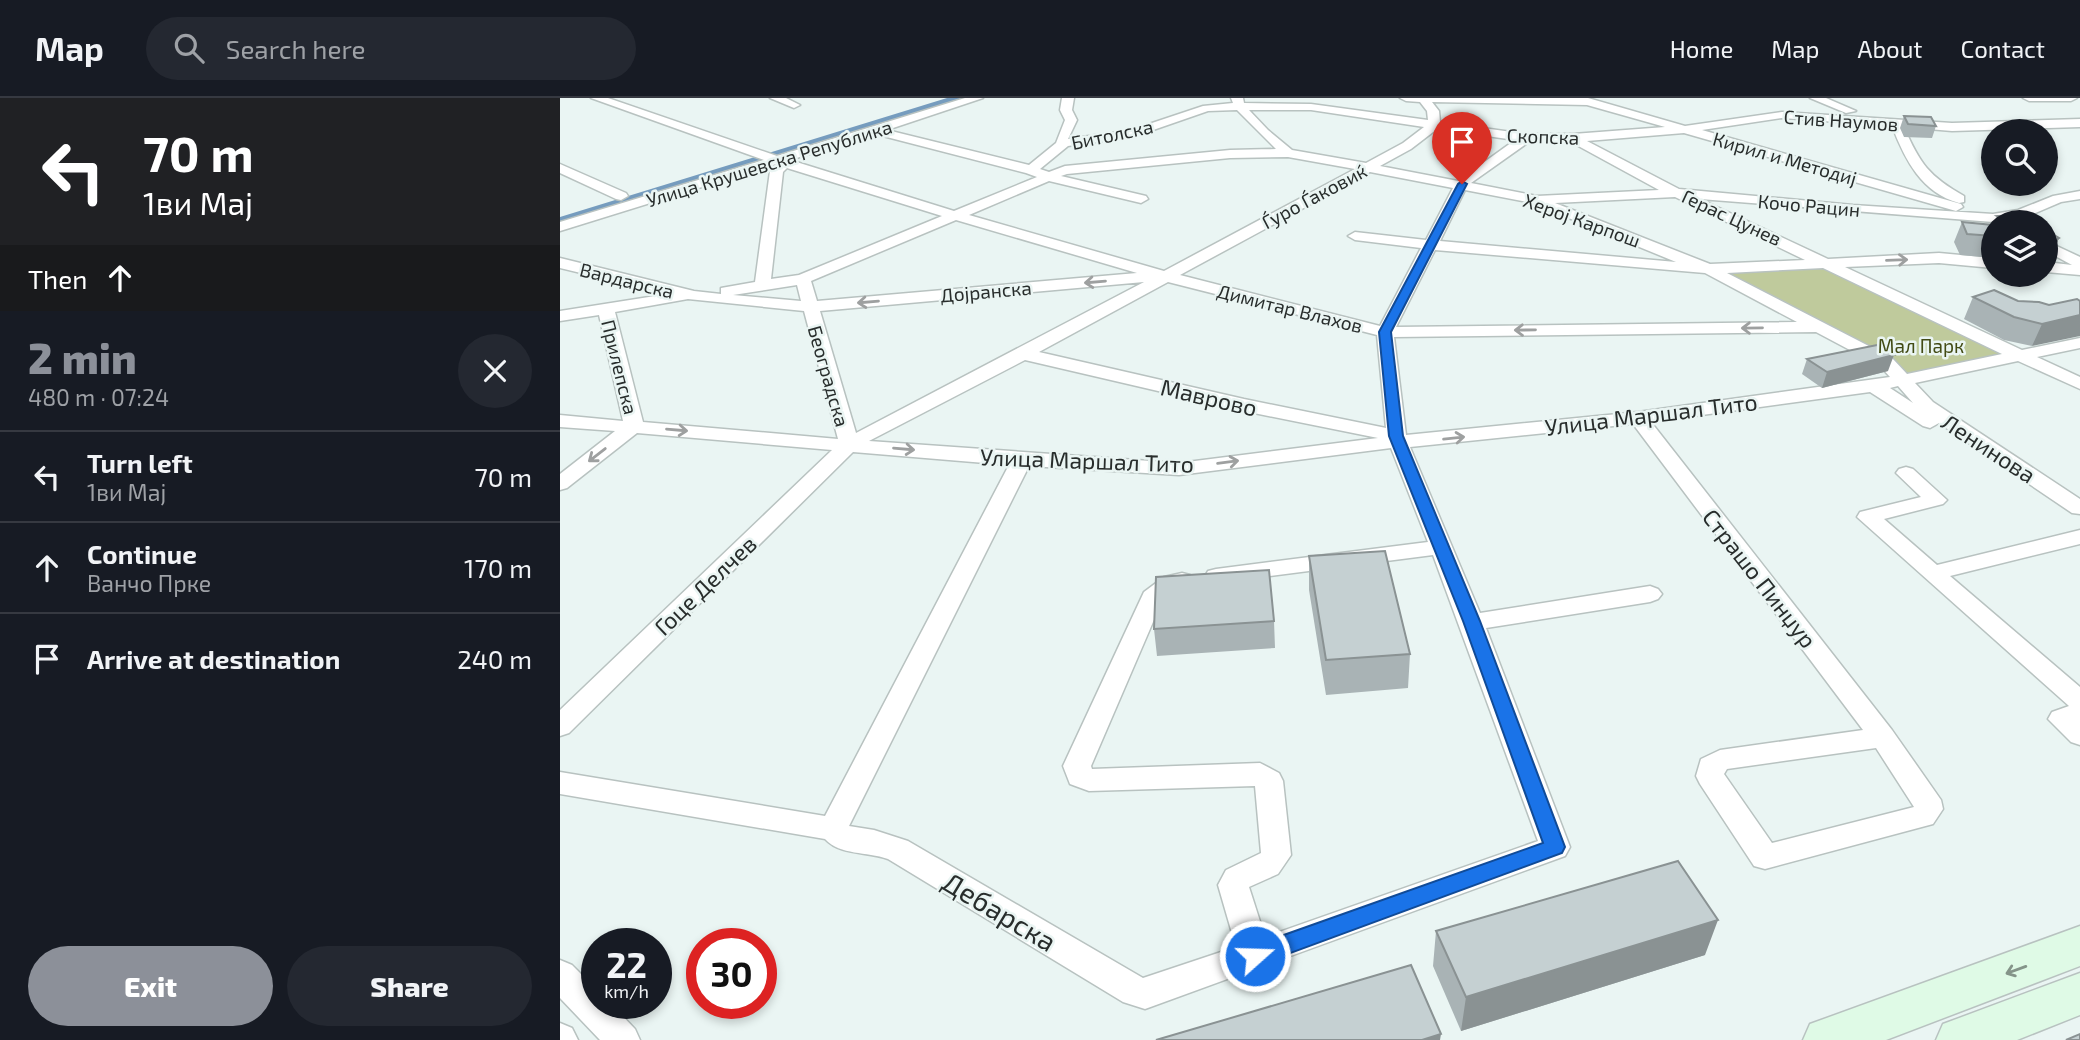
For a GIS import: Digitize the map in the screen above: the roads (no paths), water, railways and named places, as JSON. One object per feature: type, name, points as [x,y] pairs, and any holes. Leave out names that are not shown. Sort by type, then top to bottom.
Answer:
[{"type":"main road","points":[[1827,1040],[2080,946]]},
{"type":"main road","points":[[1960,1040],[2080,994]]},
{"type":"street","name":"Димитар Влахов","points":[[597,98],[758,155],[955,215],[1163,276],[1385,332],[1821,327]]},
{"type":"street","points":[[776,98],[794,105]]},
{"type":"street","points":[[560,215],[948,98]]},
{"type":"street","name":"Улица Крушевска Република","points":[[560,227],[781,162],[977,98]]},
{"type":"street","points":[[1064,143],[1060,141],[1071,120],[1066,110],[1068,98]]},
{"type":"street","points":[[1286,98],[1311,107]]},
{"type":"street","name":"Кирил и Методиј","points":[[1406,98],[1580,100],[1981,215]]},
{"type":"street","points":[[1424,98],[1434,118]]},
{"type":"street","points":[[1816,98],[1865,119]]},
{"type":"street","points":[[2029,98],[2071,98]]},
{"type":"street","points":[[1239,102],[1264,133],[1288,153]]},
{"type":"street","name":"Битолска","points":[[1031,170],[1064,143],[1133,133],[1207,108],[1239,102]]},
{"type":"street","name":"Скопска","points":[[1239,102],[1434,118],[1526,138],[1573,138],[1688,130]]},
{"type":"street","name":"Стив Наумов","points":[[1688,130],[1772,116],[1865,119],[1897,124],[1964,127],[2080,122]]},
{"type":"street","name":"Герас Цунев","points":[[1434,118],[1544,126],[2021,355]]},
{"type":"street","name":"Ѓуро Ѓаковиќ","points":[[1023,354],[1406,146],[1434,118]]},
{"type":"street","points":[[1897,124],[1915,169],[1922,176],[1981,211]]},
{"type":"street","points":[[875,130],[1031,170],[1066,182],[1141,198]]},
{"type":"street","points":[[1526,138],[1462,184],[1385,332],[1397,440],[1472,621],[1650,594]]},
{"type":"street","name":"Херој Карпош","points":[[694,296],[803,279],[1065,170],[1211,155],[1288,153],[1535,200],[1708,269],[1821,327]]},
{"type":"street","points":[[762,285],[777,171],[781,162]]},
{"type":"street","points":[[560,168],[621,196]]},
{"type":"street","name":"Кочо Рацин","points":[[1535,200],[1679,193],[1981,219]]},
{"type":"street","name":"Кочо Рацин","points":[[2031,210],[2059,199],[2080,195]]},
{"type":"street","points":[[1354,236],[1708,269],[1939,258],[1981,262]]},
{"type":"street","points":[[2058,252],[2080,263]]},
{"type":"street","name":"Вардарска","points":[[560,263],[694,296]]},
{"type":"street","points":[[2058,268],[2080,270]]},
{"type":"street","name":"Дојранска","points":[[694,296],[810,307],[1163,276]]},
{"type":"street","name":"Београдска","points":[[803,279],[849,444]]},
{"type":"street","points":[[560,316],[694,296]]},
{"type":"street","name":"Прилепска","points":[[606,308],[635,426]]},
{"type":"street","name":"Ленинова","points":[[1821,327],[1886,362],[1926,406],[2080,508]]},
{"type":"street","name":"Улица Маршал Тито","points":[[560,421],[1022,460],[1179,468],[1397,440],[1638,418],[1874,386],[2080,343]]},
{"type":"street","name":"Маврово","points":[[1023,354],[1397,440]]},
{"type":"street","name":"Гоце Делчев","points":[[560,726],[849,444],[1023,354]]},
{"type":"street","points":[[2021,355],[2080,384]]},
{"type":"street","points":[[1874,386],[2080,520]]},
{"type":"street","name":"Страшо Пинџур","points":[[1638,418],[1883,737],[1927,800],[1929,809],[1923,816],[1765,857],[1710,776],[1711,766],[1720,760],[1883,737]]},
{"type":"street","points":[[560,484],[635,426]]},
{"type":"street","points":[[833,829],[1022,460]]},
{"type":"street","points":[[1906,473],[1936,500],[1868,517],[2080,701]]},
{"type":"street","points":[[1932,573],[2080,537]]},
{"type":"street","points":[[1255,956],[1233,885],[1242,876],[1267,867],[1276,855],[1266,776],[1260,774],[1089,780],[1080,776],[1077,766],[1152,597],[1172,582],[1442,547]]},
{"type":"street","name":"Дебарска","points":[[560,783],[833,829],[843,839],[874,842],[898,850],[1135,991],[1145,994],[1555,847],[1472,621]]},
{"type":"street","points":[[2080,712],[2061,719],[2080,735]]},
{"type":"street","points":[[560,975],[623,1040]]},
{"type":"waterway","points":[[560,222],[960,98]]},
{"type":"park label","name":"Мал Парк","points":[[1921,345]]}]
